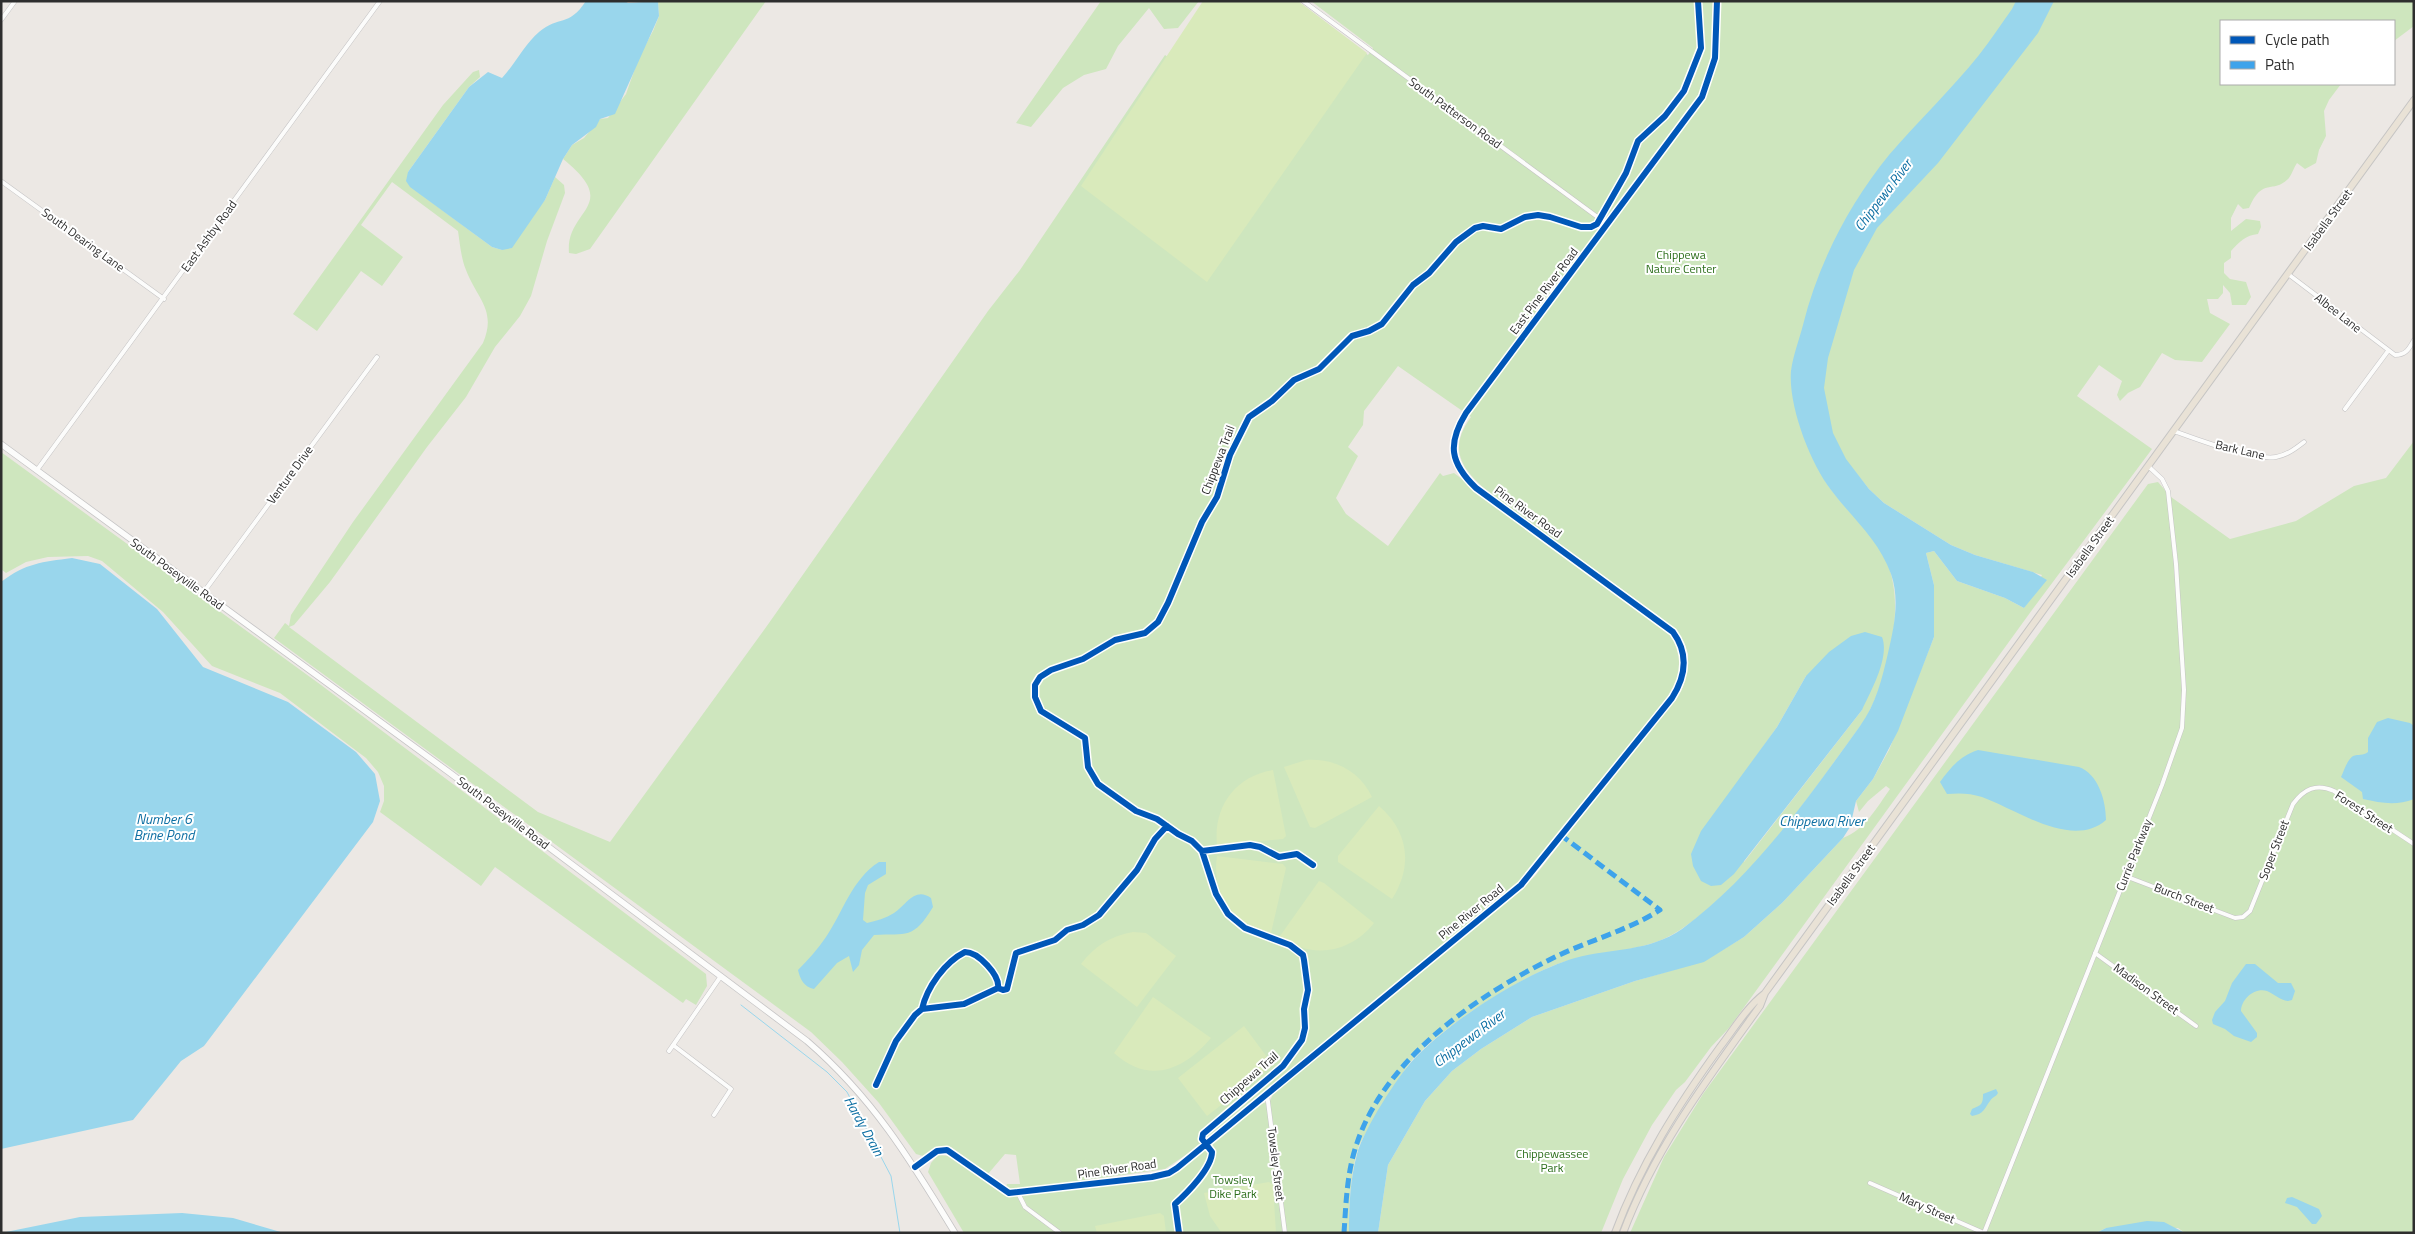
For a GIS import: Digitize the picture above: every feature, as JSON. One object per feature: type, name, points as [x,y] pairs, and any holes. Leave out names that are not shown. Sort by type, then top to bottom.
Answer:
[{"type":"highway","name":"Isabella Street","points":[[1623,1233],[1642,1187],[1672,1131],[1760,1006],[1765,994],[2414,100]]},
{"type":"highway","name":"Isabella Street","points":[[1615,1233],[1641,1173],[1672,1118],[1755,1001],[1765,994]]},
{"type":"main road","name":"South Poseyville Road","points":[[1,444],[386,726],[795,1031],[838,1069],[879,1115],[915,1167],[955,1233]]},
{"type":"street","points":[[1,20],[14,1]]},
{"type":"street","name":"East Ashby Road","points":[[37,470],[164,299],[380,1]]},
{"type":"street","name":"South Patterson Road","points":[[1303,1],[1607,224]]},
{"type":"street","name":"East Pine River Road","points":[[1455,434],[1466,413],[1702,97],[1715,58],[1717,1]]},
{"type":"street","name":"South Dearing Lane","points":[[1,181],[164,299]]},
{"type":"street","name":"Albee Lane","points":[[2288,274],[2388,351]]},
{"type":"street","points":[[2344,409],[2388,351],[2395,356],[2402,355],[2414,340]]},
{"type":"street","name":"Venture Drive","points":[[203,593],[378,357]]},
{"type":"street","name":"Bark Lane","points":[[2174,431],[2202,441],[2263,457],[2284,455],[2304,442]]},
{"type":"street","name":"Pine River Road","points":[[915,1167],[937,1151],[947,1150],[1009,1193],[1169,1173],[1521,885],[1672,698],[1683,676],[1684,666],[1682,649],[1673,632],[1476,488],[1456,463],[1453,443],[1455,434]]},
{"type":"street","name":"Currie Parkway","points":[[1984,1233],[2175,751],[2183,714],[2183,663],[2168,491],[2162,479],[2148,466]]},
{"type":"street","name":"Forest Street","points":[[2312,787],[2334,791],[2414,844]]},
{"type":"street","name":"Soper Street","points":[[2243,917],[2250,911],[2293,804],[2300,794],[2312,787]]},
{"type":"street","name":"Burch Street","points":[[2125,876],[2235,918],[2243,917]]},
{"type":"street","name":"Madison Street","points":[[2095,953],[2196,1026]]},
{"type":"street","points":[[669,1051],[721,976]]},
{"type":"street","points":[[673,1045],[731,1089],[714,1115]]},
{"type":"street","name":"Towsley Street","points":[[1267,1094],[1285,1233]]},
{"type":"street","name":"Mary Street","points":[[1870,1183],[1984,1233]]},
{"type":"street","points":[[1018,1193],[1025,1207],[1060,1233]]},
{"type":"green space","points":[[658,1],[766,1],[590,249],[576,254],[569,253],[570,238],[587,208],[590,198],[589,188],[580,175],[563,159],[572,145],[584,138],[600,119],[608,118],[626,94],[639,57],[659,16]]},
{"type":"green space","points":[[1101,1],[1199,1],[1178,28],[1164,29],[1149,8],[1118,46],[1106,69],[1084,75],[1063,88],[1031,127],[1016,123]]},
{"type":"green space","points":[[1203,1],[1298,1],[1367,53],[1207,282],[1081,186]]},
{"type":"green space","points":[[1311,1],[2414,1],[2414,26],[2395,40],[2395,20],[2220,20],[2220,85],[2340,85],[2329,100],[2324,111],[2326,136],[2319,150],[2316,163],[2305,169],[2297,163],[2289,178],[2283,183],[2268,187],[2259,192],[2249,208],[2243,209],[2238,204],[2231,218],[2231,231],[2246,219],[2260,221],[2261,227],[2258,234],[2246,237],[2240,242],[2231,251],[2231,258],[2224,263],[2224,273],[2230,279],[2246,282],[2251,297],[2246,305],[2232,305],[2230,293],[2223,285],[2223,293],[2218,299],[2207,299],[2210,313],[2230,324],[2202,362],[2175,360],[2162,353],[2140,387],[2128,393],[2120,401],[2117,395],[2122,381],[2099,365],[2077,396],[2152,449],[2032,610],[1729,1028],[1711,1047],[1685,1082],[1676,1090],[1652,1125],[1623,1179],[1601,1233],[1378,1233],[1388,1165],[1425,1101],[1452,1071],[1481,1049],[1532,1017],[1635,981],[1704,961],[1744,937],[1782,903],[1843,838],[1858,830],[1864,824],[1890,789],[1886,786],[1868,801],[1859,812],[1856,801],[1873,779],[1889,750],[1934,637],[1934,585],[1926,553],[1934,551],[1957,581],[2005,598],[2024,608],[2042,575],[1975,555],[1951,545],[1884,503],[1869,489],[1853,469],[1825,481],[1878,547],[1890,569],[1895,595],[1895,613],[1890,652],[1879,689],[1864,721],[1802,805],[1757,860],[1733,886],[1680,930],[1651,944],[1587,956],[1555,965],[1519,982],[1480,1006],[1426,1046],[1408,1065],[1359,1147],[1351,1182],[1349,1233],[964,1233],[928,1172],[931,1163],[938,1155],[949,1156],[1004,1195],[1092,1188],[1168,1178],[1261,1104],[1270,1101],[1273,1094],[1509,900],[1535,876],[1683,687],[1688,668],[1688,654],[1684,642],[1660,617],[1495,497],[1475,480],[1467,471],[1459,452],[1463,430],[1471,417],[1398,366],[1364,411],[1363,425],[1348,447],[1358,456],[1336,498],[1346,514],[1388,546],[1440,473],[1443,476],[1454,473],[1670,635],[1677,647],[1679,660],[1675,687],[1531,869],[1513,888],[1199,1146],[1165,1169],[1014,1190],[1006,1187],[1007,1184],[1020,1184],[1016,1155],[1005,1154],[988,1174],[951,1147],[939,1146],[923,1156],[916,1154],[879,1103],[842,1062],[811,1032],[274,638],[285,623],[289,626],[291,615],[353,522],[483,343],[488,322],[484,305],[464,265],[458,231],[392,182],[361,225],[403,257],[382,286],[361,271],[317,331],[293,314],[443,105],[473,72],[479,70],[480,77],[469,87],[408,172],[423,196],[492,247],[502,250],[545,200],[555,177],[564,185],[565,193],[547,241],[531,296],[520,316],[495,347],[466,397],[427,447],[330,582],[294,625],[289,627],[538,812],[610,842],[769,623],[988,311],[1020,270],[1165,55],[1196,78],[1358,48],[1368,55],[1373,48]],"holes":[[[1806,676],[1862,710],[1744,862],[1750,765],[1777,727]]]},
{"type":"green space","points":[[2414,441],[2414,1233],[2185,1233],[2178,1228],[2106,1228],[2096,1233],[1630,1233],[1664,1157],[1703,1094],[2148,484],[2158,482],[2171,497],[2230,539],[2296,521],[2354,486],[2386,478]]},
{"type":"green space","points":[[1,452],[321,685],[706,974],[707,986],[696,1005],[686,999],[683,1003],[680,1001],[495,867],[481,886],[380,812],[384,801],[384,786],[378,772],[366,758],[280,693],[212,666],[163,612],[102,561],[88,556],[48,557],[26,562],[6,573],[1,569]]},
{"type":"green space","points":[[1306,760],[1326,761],[1345,768],[1361,780],[1372,797],[1315,828],[1310,827],[1284,767]]},
{"type":"green space","points":[[1273,770],[1286,836],[1283,839],[1217,845],[1219,818],[1229,796],[1248,779],[1260,773]]},
{"type":"green space","points":[[1379,806],[1397,827],[1405,850],[1403,874],[1399,887],[1392,899],[1338,862],[1338,856]]},
{"type":"green space","points":[[1217,856],[1283,864],[1286,868],[1271,933],[1246,923],[1228,906],[1218,883],[1216,870]]},
{"type":"green space","points":[[1319,881],[1374,923],[1365,933],[1342,947],[1330,950],[1304,948],[1292,944],[1280,936]]},
{"type":"green space","points":[[1133,932],[1146,933],[1176,956],[1137,1007],[1081,964],[1092,952],[1110,939]]},
{"type":"green space","points":[[1153,997],[1211,1038],[1189,1058],[1166,1070],[1140,1069],[1127,1063],[1114,1053]]},
{"type":"green space","points":[[1244,1026],[1273,1065],[1207,1116],[1178,1078]]},
{"type":"green space","points":[[1269,1182],[1273,1185],[1276,1233],[1221,1232],[1210,1216],[1204,1193]]},
{"type":"green space","points":[[1160,1213],[1164,1216],[1166,1233],[1097,1233],[1095,1226]]},
{"type":"water","points":[[586,1],[625,1],[628,3],[658,1],[659,16],[615,114],[600,119],[596,127],[572,145],[563,159],[545,200],[512,248],[502,250],[492,247],[410,187],[406,181],[408,172],[469,87],[488,72],[502,78],[529,42],[539,32],[552,24],[574,15]]},
{"type":"water","name":"Chippewa River","points":[[2016,1],[2054,1],[2038,33],[1938,163],[1877,228],[1854,270],[1828,358],[1824,388],[1833,433],[1846,459],[1869,489],[1884,503],[1951,545],[1975,555],[2033,572],[2047,580],[2024,608],[2005,598],[1957,581],[1934,551],[1926,553],[1934,585],[1934,637],[1898,731],[1873,779],[1856,801],[1850,827],[1843,838],[1782,903],[1744,937],[1704,962],[1635,981],[1532,1017],[1481,1049],[1452,1071],[1425,1101],[1388,1165],[1378,1233],[1349,1233],[1351,1183],[1357,1154],[1366,1131],[1399,1078],[1429,1044],[1489,999],[1555,965],[1575,958],[1643,946],[1657,942],[1682,929],[1733,885],[1779,835],[1866,718],[1881,682],[1886,663],[1895,614],[1894,584],[1880,550],[1831,490],[1815,465],[1802,433],[1793,400],[1791,385],[1792,365],[1817,280],[1826,257],[1848,214],[1889,155],[1988,44]]},
{"type":"water","name":"Number 6 Brine Pond","points":[[72,558],[100,564],[157,609],[203,667],[288,702],[356,752],[375,774],[380,801],[373,822],[204,1046],[181,1061],[133,1120],[1,1149],[1,582],[18,571],[35,564]]},
{"type":"water","points":[[1865,632],[1882,637],[1884,654],[1882,664],[1862,710],[1734,874],[1721,885],[1711,886],[1701,881],[1693,866],[1691,854],[1701,831],[1777,727],[1806,676],[1829,652],[1851,636]]},
{"type":"water","points":[[2388,718],[2410,723],[2414,726],[2414,799],[2401,803],[2382,803],[2363,799],[2362,792],[2341,777],[2347,763],[2353,756],[2368,752],[2368,738],[2377,722]]},
{"type":"water","points":[[1978,750],[2079,767],[2086,770],[2100,789],[2106,812],[2106,820],[2092,828],[2077,831],[2061,829],[2044,824],[1982,797],[1965,794],[1947,794],[1940,782],[1956,763],[1966,755]]},
{"type":"water","points":[[879,862],[886,862],[886,874],[868,885],[865,893],[863,920],[867,923],[888,916],[915,895],[920,894],[931,898],[933,907],[920,925],[908,933],[874,935],[862,950],[859,965],[853,972],[849,956],[837,963],[814,989],[808,986],[801,979],[798,970],[826,937],[862,877]]},
{"type":"water","points":[[2246,964],[2255,964],[2278,983],[2291,983],[2295,991],[2292,1000],[2288,1001],[2262,990],[2254,992],[2246,998],[2241,1011],[2257,1033],[2257,1037],[2251,1042],[2234,1036],[2225,1029],[2213,1024],[2212,1020],[2215,1012],[2225,1001],[2232,983]]},
{"type":"water","points":[[1996,1089],[1998,1093],[1983,1111],[1972,1116],[1970,1114],[1972,1109],[1981,1104],[1983,1094]]},
{"type":"water","points":[[2292,1197],[2319,1209],[2322,1216],[2316,1224],[2312,1224],[2297,1207],[2285,1203],[2287,1198]]},
{"type":"water","points":[[182,1213],[233,1218],[284,1233],[1,1233],[80,1217]]},
{"type":"water","points":[[2147,1221],[2164,1222],[2185,1233],[2096,1233],[2106,1228]]},
{"type":"waterway","name":"Hardy Drain","points":[[741,1005],[827,1072],[847,1092],[891,1176],[900,1233]]},
{"type":"marked path","points":[[1344,1233],[1349,1176],[1357,1143],[1371,1112],[1390,1083],[1412,1056],[1467,1009],[1527,971],[1660,910],[1562,836]]},
{"type":"cycle path","name":"Chippewa Trail","points":[[1179,1233],[1175,1204],[1198,1180],[1211,1158],[1212,1152],[1202,1139],[1203,1134],[1283,1066],[1302,1040],[1305,1028],[1304,1009],[1308,990],[1303,955],[1290,945],[1245,928],[1228,914],[1216,894],[1202,851],[1192,841],[1178,834],[1157,819],[1136,811],[1098,784],[1088,767],[1085,738],[1041,711],[1035,697],[1035,685],[1040,677],[1051,670],[1083,659],[1115,640],[1145,633],[1158,622],[1168,603],[1202,522],[1217,497],[1230,455],[1249,417],[1272,401],[1294,380],[1319,369],[1352,336],[1369,331],[1382,324],[1413,285],[1429,273],[1456,242],[1475,228],[1483,226],[1501,229],[1525,217],[1538,215],[1581,227],[1591,227],[1597,224],[1626,173],[1638,141],[1665,116],[1684,91],[1701,48],[1698,1]]},
{"type":"cycle path","points":[[915,1167],[937,1151],[947,1150],[1009,1193],[1152,1177],[1169,1173],[1521,885],[1672,698],[1677,690],[1684,665],[1682,648],[1673,632],[1476,488],[1467,479],[1456,461],[1454,444],[1456,434],[1466,413],[1702,97],[1715,58],[1717,1]]},
{"type":"cycle path","points":[[876,1085],[896,1041],[915,1015],[922,1009],[964,1004],[998,988],[1007,989],[1016,953],[1055,940],[1067,930],[1083,925],[1099,915],[1137,870],[1155,839],[1167,826]]},
{"type":"cycle path","points":[[1202,851],[1250,845],[1260,847],[1279,857],[1297,854],[1313,865]]},
{"type":"cycle path","points":[[922,1009],[928,992],[938,976],[951,962],[965,952],[976,956],[987,965],[996,977],[998,988]]},
{"type":"park label","name":"Chippewa Nature Center","points":[[1681,262]]},
{"type":"park label","name":"Chippewassee Park","points":[[1552,1161]]},
{"type":"park label","name":"Towsley Dike Park","points":[[1233,1187]]}]
